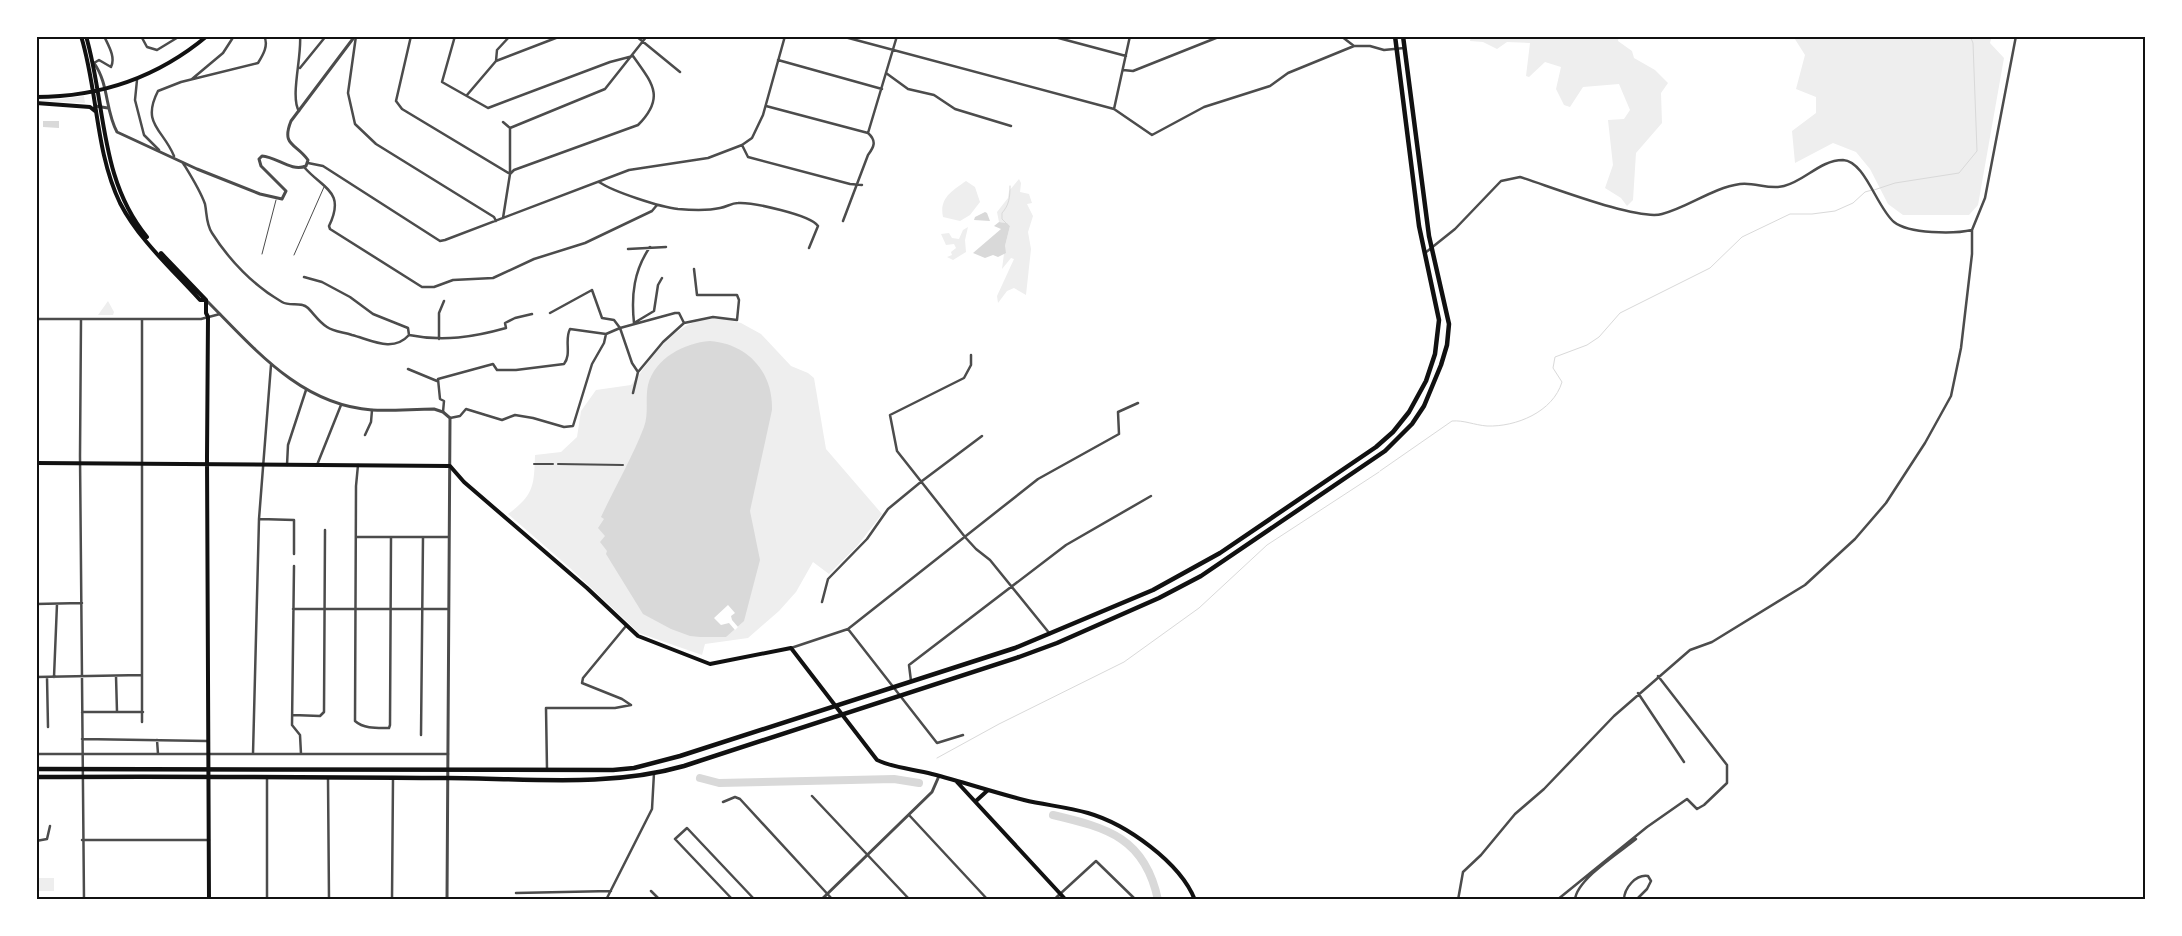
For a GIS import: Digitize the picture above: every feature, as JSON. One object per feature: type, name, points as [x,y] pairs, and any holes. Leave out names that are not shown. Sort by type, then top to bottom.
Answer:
[{"type":"main road","points":[[82,36],[88,58],[96,115],[107,167],[121,204],[136,229],[200,300],[206,300]]},
{"type":"main road","points":[[86,36],[94,63],[112,171],[124,205],[154,246],[206,300],[208,318],[207,741],[209,900]]},
{"type":"main road","points":[[36,97],[54,97],[121,86],[166,66],[207,36]]},
{"type":"main road","points":[[36,769],[613,770],[654,764],[912,682],[1050,635],[1153,590],[1196,567],[1376,447],[1393,432],[1409,412],[1426,381],[1439,334],[1439,313],[1424,254],[1395,36]]},
{"type":"main road","points":[[36,778],[612,779],[654,773],[684,766],[901,696],[1057,643],[1159,598],[1201,576],[1385,451],[1412,424],[1435,384],[1447,345],[1449,324],[1432,248],[1421,180],[1403,36]]},
{"type":"main road","points":[[36,104],[90,107],[96,115]]},
{"type":"main road","points":[[36,464],[450,466],[464,482],[495,506],[638,636],[710,664],[791,648],[877,760],[886,765],[939,776],[1105,819],[1161,856],[1176,870],[1195,900]]},
{"type":"main road","points":[[956,781],[1066,900]]},
{"type":"main road","points":[[976,801],[988,790]]},
{"type":"street","points":[[104,36],[113,58],[113,65],[110,66],[99,60],[94,63],[104,84],[108,108],[118,132],[174,156],[182,162],[276,200],[285,197],[286,191],[261,166],[259,159],[262,156],[283,164],[304,167],[332,193],[336,211],[329,226],[330,229],[422,288],[434,287],[453,280],[493,278],[534,259],[585,243],[652,211],[657,205]]},
{"type":"street","points":[[141,36],[147,47],[157,50],[180,36]]},
{"type":"street","points":[[191,80],[222,53],[234,36]]},
{"type":"street","points":[[174,156],[154,126],[152,102],[160,89],[258,63],[264,52],[266,41],[264,36]]},
{"type":"street","points":[[299,112],[295,98],[299,69],[300,36]]},
{"type":"street","points":[[299,69],[326,36]]},
{"type":"street","points":[[308,163],[306,156],[290,144],[288,138],[291,121],[356,36]]},
{"type":"street","points":[[356,36],[348,93],[355,124],[376,144],[494,216],[496,221]]},
{"type":"street","points":[[411,36],[396,101],[402,109],[510,174]]},
{"type":"street","points":[[455,36],[442,82],[488,108],[610,62],[633,56]]},
{"type":"street","points":[[496,61],[497,50],[510,36]]},
{"type":"street","points":[[467,95],[496,61],[561,36]]},
{"type":"street","points":[[636,36],[680,72]]},
{"type":"street","points":[[510,128],[605,89],[647,36]]},
{"type":"street","points":[[308,163],[323,166],[440,241],[629,170],[708,158],[742,145],[752,138],[766,106],[785,36]]},
{"type":"street","points":[[842,36],[1114,110],[1152,135],[1204,107],[1270,86],[1288,73],[1354,46],[1370,46],[1384,50],[1404,48]]},
{"type":"street","points":[[868,133],[897,36]]},
{"type":"street","points":[[1050,36],[1126,56]]},
{"type":"street","points":[[1114,110],[1130,36]]},
{"type":"street","points":[[1124,70],[1133,71],[1221,36]]},
{"type":"street","points":[[1341,36],[1354,46]]},
{"type":"street","points":[[1458,900],[1463,872],[1481,855],[1515,814],[1544,789],[1638,694],[1690,650],[1712,642],[1805,585],[1855,539],[1886,503],[1925,443],[1951,396],[1961,348],[1972,254],[1972,230],[1984,198],[2016,36]]},
{"type":"street","points":[[510,174],[514,170],[638,125],[650,112],[655,93],[652,83],[633,56]]},
{"type":"street","points":[[778,60],[882,89]]},
{"type":"street","points":[[886,73],[908,89],[934,95],[955,109],[1011,126]]},
{"type":"street","points":[[137,80],[135,100],[144,135],[159,150]]},
{"type":"street","points":[[95,106],[108,108]]},
{"type":"street","points":[[766,106],[868,133],[873,139],[874,145],[843,221]]},
{"type":"street","points":[[503,122],[510,128],[510,174],[503,218]]},
{"type":"street","points":[[742,145],[748,158],[862,185]]},
{"type":"street","points":[[1424,254],[1455,229],[1501,181],[1511,178],[1520,177],[1590,200],[1652,216],[1663,214],[1722,188],[1752,183],[1774,187],[1786,186],[1829,162],[1845,160],[1856,165],[1885,213],[1903,228],[1960,233],[1972,230]]},
{"type":"street","points":[[182,162],[205,205],[205,216],[210,232],[241,269],[266,291],[285,304],[302,305],[308,308],[311,314],[328,328],[374,343],[404,341],[409,335],[408,328],[403,324],[374,314],[322,282],[304,277]]},
{"type":"street","points":[[304,167],[308,163]]},
{"type":"street","points":[[599,182],[607,188],[657,205],[705,209],[722,208],[739,202],[769,207],[815,223],[817,231],[809,248]]},
{"type":"street","points":[[634,323],[633,291],[635,281],[643,257],[650,247]]},
{"type":"street","points":[[628,249],[666,247]]},
{"type":"street","points":[[633,393],[638,373],[662,342],[684,323],[713,317],[737,320],[739,300],[737,295],[697,295],[694,269]]},
{"type":"street","points":[[436,381],[438,378],[446,378],[455,372],[493,364],[497,370],[507,371],[564,364],[567,360],[568,333],[570,329],[606,334],[634,323],[654,310],[658,285],[662,278]]},
{"type":"street","points":[[550,313],[592,290],[602,318],[614,320],[620,328],[632,363],[638,373]]},
{"type":"street","points":[[206,300],[271,365],[306,390],[341,405],[372,410],[434,409],[443,412],[450,418],[447,900]]},
{"type":"street","points":[[438,338],[438,313],[444,301]]},
{"type":"street","points":[[634,323],[646,322],[675,313],[679,313],[684,323]]},
{"type":"street","points":[[36,319],[142,320],[208,318],[220,314]]},
{"type":"street","points":[[409,335],[438,338],[478,336],[506,328],[505,323],[515,318],[532,314]]},
{"type":"street","points":[[82,319],[80,464],[84,900]]},
{"type":"street","points":[[142,320],[144,464],[142,722]]},
{"type":"street","points":[[450,418],[460,416],[466,409],[490,418],[502,420],[515,415],[564,427],[573,426],[592,364],[604,343],[606,334]]},
{"type":"street","points":[[972,355],[971,365],[964,378],[890,415],[897,451],[965,537],[990,560],[1050,635]]},
{"type":"street","points":[[253,754],[259,519],[271,365]]},
{"type":"street","points":[[408,369],[436,381]]},
{"type":"street","points":[[436,381],[440,399],[444,401],[443,412]]},
{"type":"street","points":[[287,465],[288,445],[306,390]]},
{"type":"street","points":[[791,648],[848,629],[1038,479],[1119,434],[1118,412],[1138,403]]},
{"type":"street","points":[[317,465],[341,405]]},
{"type":"street","points":[[365,435],[371,422],[372,410]]},
{"type":"street","points":[[822,602],[828,579],[866,538],[888,509],[982,436]]},
{"type":"street","points":[[534,464],[553,464]]},
{"type":"street","points":[[558,464],[623,465]]},
{"type":"street","points":[[358,465],[356,486],[355,721],[362,726],[389,728],[391,537]]},
{"type":"street","points":[[912,682],[909,665],[1066,545],[1150,496]]},
{"type":"street","points":[[259,519],[294,520],[294,554]]},
{"type":"street","points":[[292,715],[323,715],[325,530]]},
{"type":"street","points":[[356,537],[448,537]]},
{"type":"street","points":[[421,735],[423,537]]},
{"type":"street","points":[[294,566],[292,725],[301,739],[301,754]]},
{"type":"street","points":[[36,604],[82,604]]},
{"type":"street","points":[[54,677],[57,604]]},
{"type":"street","points":[[293,610],[448,609]]},
{"type":"street","points":[[547,770],[546,708],[615,708],[631,705],[622,699],[582,682],[583,678],[627,625]]},
{"type":"street","points":[[848,629],[937,743],[963,735]]},
{"type":"street","points":[[116,676],[117,712]]},
{"type":"street","points":[[36,677],[143,676]]},
{"type":"street","points":[[1558,900],[1647,826],[1686,799],[1697,808],[1704,806],[1727,783],[1727,765],[1658,676]]},
{"type":"street","points":[[47,677],[48,727]]},
{"type":"street","points":[[1638,694],[1684,762]]},
{"type":"street","points":[[82,712],[143,712]]},
{"type":"street","points":[[82,739],[207,741]]},
{"type":"street","points":[[157,740],[158,754]]},
{"type":"street","points":[[36,754],[449,754]]},
{"type":"street","points":[[606,900],[652,809],[654,773]]},
{"type":"street","points":[[821,900],[936,787],[939,776]]},
{"type":"street","points":[[266,900],[267,778]]},
{"type":"street","points":[[328,778],[329,900]]},
{"type":"street","points":[[392,900],[393,778]]},
{"type":"street","points":[[812,796],[910,900]]},
{"type":"street","points":[[723,802],[735,797],[740,799],[833,900]]},
{"type":"street","points":[[909,815],[988,900]]},
{"type":"street","points":[[36,841],[47,838],[50,826]]},
{"type":"street","points":[[733,900],[675,839],[686,828],[755,900]]},
{"type":"street","points":[[1575,900],[1578,889],[1586,879],[1636,839]]},
{"type":"street","points":[[82,840],[209,840]]},
{"type":"street","points":[[1054,900],[1096,861],[1136,900]]},
{"type":"street","points":[[1624,900],[1625,891],[1632,883],[1643,876],[1648,876],[1650,885],[1636,900]]},
{"type":"street","points":[[652,891],[660,900]]},
{"type":"street","points":[[516,893],[611,892]]},
{"type":"lane","points":[[294,255],[324,186]]},
{"type":"lane","points":[[262,254],[276,200]]},
{"type":"shaded area","points":[[1471,36],[1619,36],[1618,41],[1632,51],[1634,58],[1655,70],[1668,83],[1661,93],[1662,123],[1636,153],[1633,200],[1627,206],[1621,198],[1605,188],[1613,165],[1608,120],[1624,119],[1630,110],[1619,84],[1583,87],[1570,107],[1564,105],[1556,89],[1561,67],[1545,62],[1529,77],[1526,76],[1530,43],[1507,42],[1497,49],[1483,42],[1470,41]]},
{"type":"shaded area","points":[[1793,36],[1992,36],[1990,43],[2004,58],[1978,205],[1969,215],[1903,215],[1888,204],[1870,169],[1856,152],[1833,143],[1795,163],[1792,131],[1816,113],[1816,97],[1796,89],[1805,55]]},
{"type":"shaded area","points":[[84,96],[85,103],[36,101],[36,99],[53,100]]},
{"type":"shaded area","points":[[43,121],[59,121],[59,128],[43,127]]},
{"type":"shaded area","points":[[1019,179],[1021,183],[1020,192],[1029,194],[1032,203],[1027,204],[1033,216],[1028,232],[1031,249],[1026,295],[1014,288],[1007,291],[998,303],[997,296],[1014,259],[1011,258],[1002,269],[1010,226],[1007,223],[999,222],[997,212],[1008,198],[1009,191]]},
{"type":"shaded area","points":[[966,181],[975,187],[980,202],[970,215],[960,221],[943,217],[942,210],[945,200]]},
{"type":"shaded area","points":[[985,212],[990,221],[974,220],[975,217]]},
{"type":"shaded area","points":[[999,222],[1007,223],[1010,226],[1005,246],[1006,253],[998,257],[993,255],[985,258],[973,253],[1001,229],[994,226]]},
{"type":"shaded area","points":[[968,227],[965,240],[966,252],[953,260],[947,257],[952,255],[951,252],[956,248],[954,244],[946,245],[941,234],[949,233],[952,238],[959,239],[963,230]]},
{"type":"shaded area","points":[[108,301],[114,312],[113,315],[98,315]]},
{"type":"shaded area","points":[[724,319],[741,323],[761,334],[791,366],[808,373],[814,378],[826,449],[882,514],[857,546],[829,574],[813,562],[796,592],[779,611],[748,638],[705,644],[702,655],[639,633],[569,567],[508,514],[523,501],[531,489],[535,455],[561,452],[577,437],[581,411],[596,390],[631,385],[656,352],[678,331],[695,322]]},
{"type":"shaded area","points":[[710,341],[724,343],[736,348],[756,362],[768,384],[772,410],[750,511],[760,560],[744,621],[726,637],[690,636],[671,629],[643,614],[606,554],[607,551],[600,542],[605,536],[598,528],[604,519],[601,517],[644,427],[647,390],[652,375],[657,367],[672,354],[690,345]]},
{"type":"shaded area","points":[[38,878],[54,878],[54,891],[38,891]]},
{"type":"pier","points":[[728,605],[735,613],[731,616],[738,627],[735,630],[729,623],[721,625],[714,618]]},
{"type":"waterway","points":[[1874,190],[1895,183],[1959,173],[1977,151],[1973,43],[1970,36]]},
{"type":"waterway","points":[[1006,223],[1002,219],[1002,213],[1009,201],[1010,186]]},
{"type":"waterway","points":[[1380,471],[1452,421],[1498,426],[1532,416],[1551,402],[1562,382],[1553,368],[1555,357],[1587,345],[1599,337],[1620,313],[1710,268],[1742,237],[1790,214],[1835,211],[1853,203],[1865,192],[1872,190]]},
{"type":"waterway","points":[[937,758],[999,724],[1124,662],[1199,608],[1267,545],[1379,472]]},
{"type":"waterway","points":[[700,778],[719,783],[894,779],[919,783]]},
{"type":"waterway","points":[[1053,815],[1107,831],[1134,849],[1144,862],[1152,879],[1158,900]]}]
